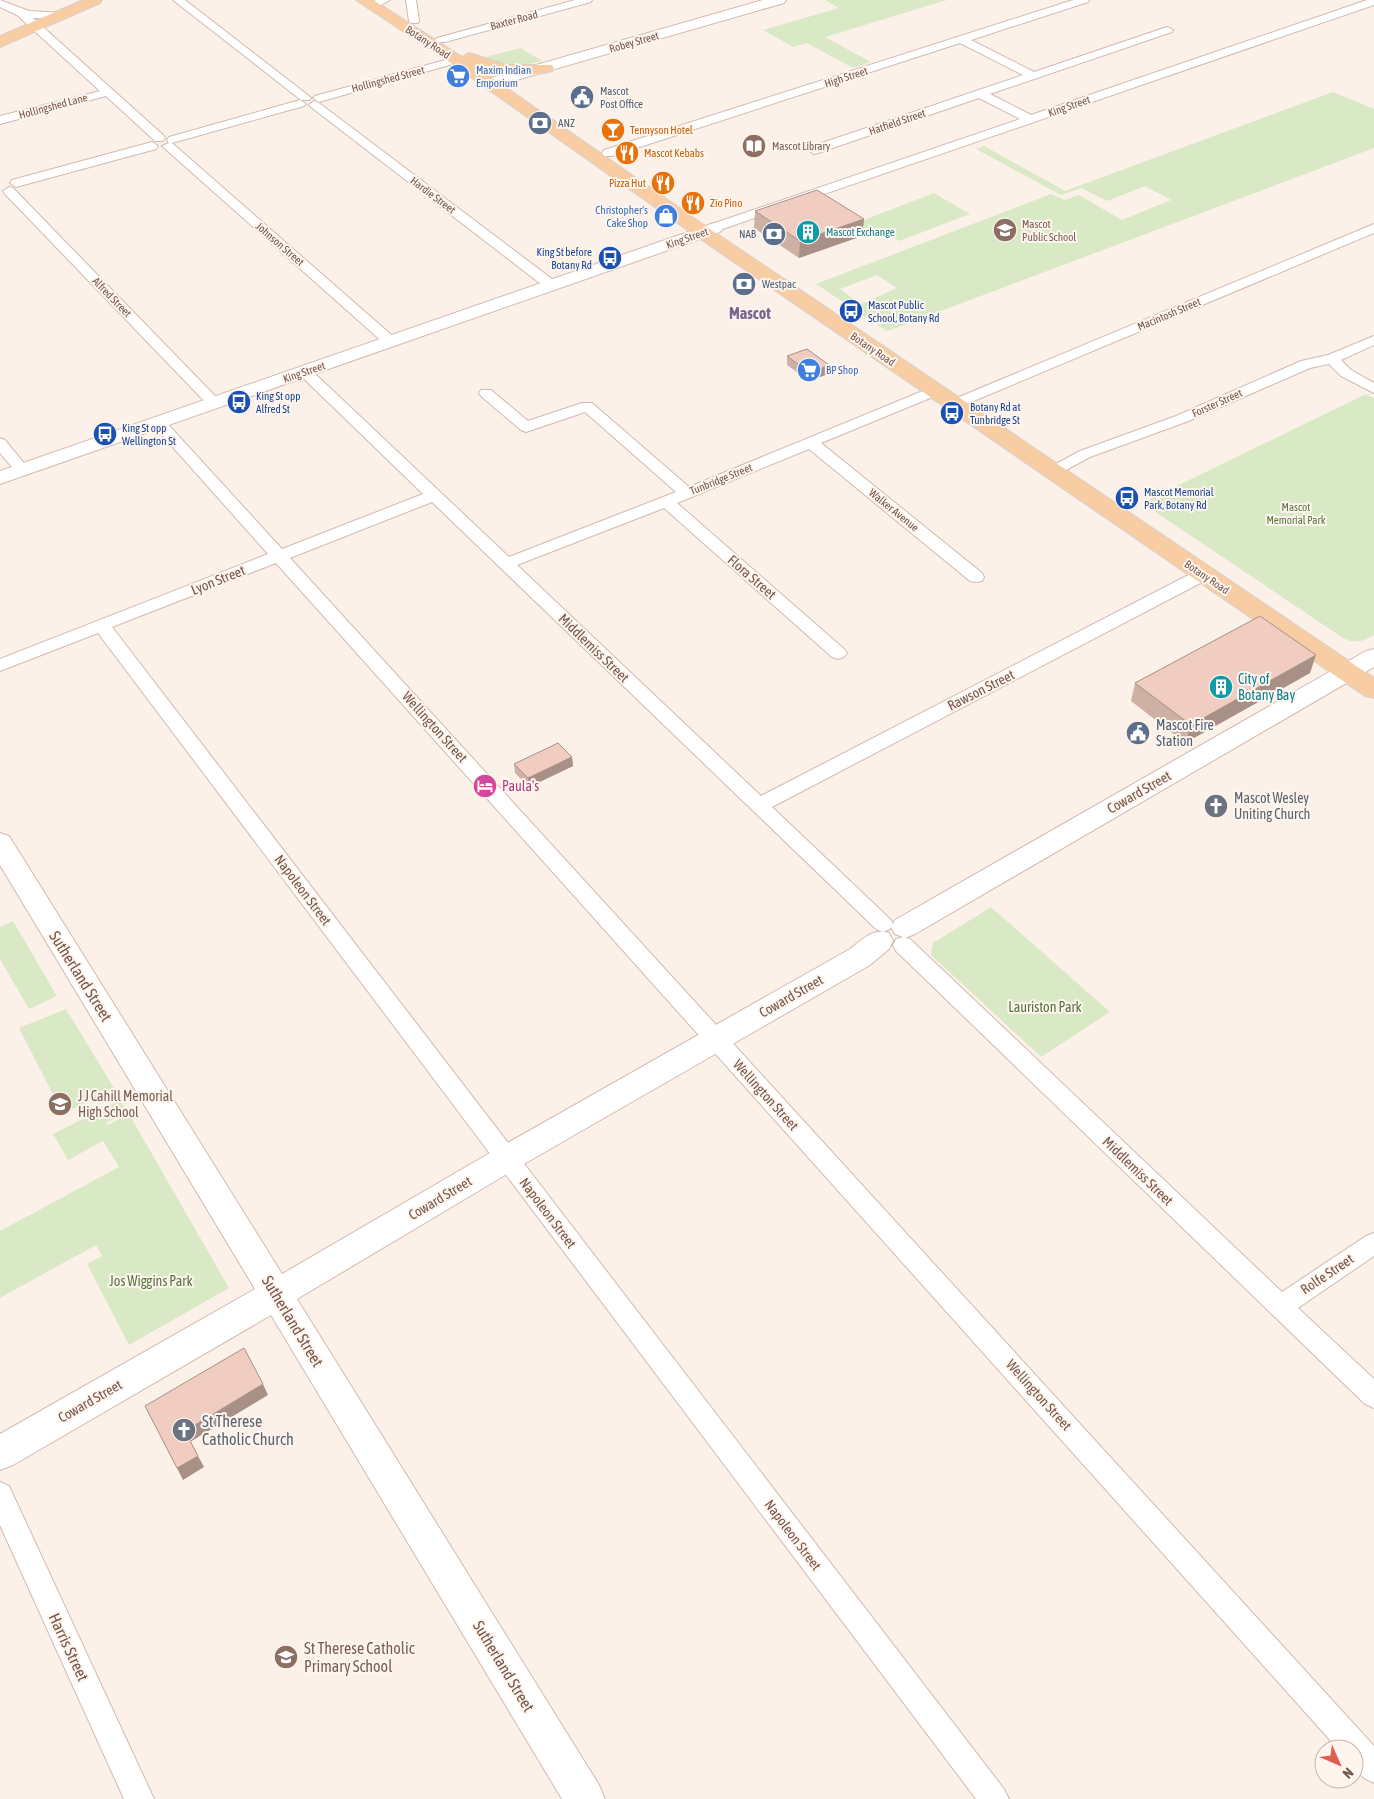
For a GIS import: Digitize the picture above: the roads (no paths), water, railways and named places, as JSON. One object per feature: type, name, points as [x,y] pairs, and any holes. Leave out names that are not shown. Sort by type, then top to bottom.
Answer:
[{"type":"main road","points":[[0,42],[95,0]]},
{"type":"main road","name":"Botany Road","points":[[378,1],[414,20],[441,40],[462,59]]},
{"type":"main road","name":"Botany Road","points":[[378,1],[936,391],[1204,574],[1364,667]]},
{"type":"main road","points":[[462,59],[499,70],[514,71],[546,68]]},
{"type":"main road","name":"Botany Road","points":[[496,82],[608,153],[708,230],[964,400],[1060,467],[1364,667],[1374,690]]},
{"type":"street","name":"Hardie Street","points":[[178,0],[551,285]]},
{"type":"street","points":[[412,0],[414,20]]},
{"type":"street","name":"Baxter Road","points":[[441,40],[586,0]]},
{"type":"street","name":"Robey Street","points":[[496,82],[779,0]]},
{"type":"street","name":"High Street","points":[[608,153],[1084,0]]},
{"type":"street","name":"King Street","points":[[0,478],[708,230],[1374,1]]},
{"type":"street","points":[[0,4],[22,14],[60,15]]},
{"type":"street","name":"Johnson Street","points":[[22,14],[106,92],[391,342]]},
{"type":"street","name":"Hatfield Street","points":[[814,150],[1168,30]]},
{"type":"street","points":[[962,40],[1034,76]]},
{"type":"street","name":"Hollingshed Street","points":[[4,185],[462,59]]},
{"type":"street","name":"Hollingshed Lane","points":[[0,120],[106,92]]},
{"type":"street","points":[[980,94],[1029,119]]},
{"type":"street","name":"Alfred Street","points":[[4,185],[214,404]]},
{"type":"street","name":"Macintosh Street","points":[[964,400],[1374,228]]},
{"type":"street","name":"Forster Street","points":[[1060,467],[1085,454],[1181,419],[1306,364],[1332,359],[1374,340]]},
{"type":"street","points":[[1332,359],[1346,372],[1374,389]]},
{"type":"street","name":"Middlemiss Street","points":[[305,372],[1374,1396]]},
{"type":"street","name":"Tunbridge Street","points":[[506,564],[666,502],[936,391]]},
{"type":"street","points":[[486,394],[526,427],[587,406],[688,493]]},
{"type":"street","name":"Wellington Street","points":[[159,423],[1374,1768]]},
{"type":"street","points":[[0,443],[22,470]]},
{"type":"street","name":"Walker Avenue","points":[[811,443],[976,577]]},
{"type":"street","name":"Lyon Street","points":[[0,665],[435,495]]},
{"type":"street","name":"Flora Street","points":[[666,502],[838,653]]},
{"type":"street","name":"Rawson Street","points":[[759,805],[1204,574]]},
{"type":"street","name":"Napoleon Street","points":[[102,626],[994,1799]]},
{"type":"street","name":"Coward Street","points":[[0,1453],[277,1294],[506,1158],[860,957],[893,934],[1364,667]]},
{"type":"street","name":"Sutherland Street","points":[[0,843],[586,1799]]},
{"type":"street","name":"Rolfe Street","points":[[1281,1306],[1374,1243]]},
{"type":"street","name":"Harris Street","points":[[0,1495],[138,1799]]},
{"type":"place","name":"Maxim Indian Emporium","points":[[458,76]]},
{"type":"place","name":"Mascot Post Office","points":[[582,97]]},
{"type":"place","name":"ANZ","points":[[540,123]]},
{"type":"place","name":"Tennyson Hotel","points":[[613,130]]},
{"type":"place","name":"Mascot Library","points":[[754,146]]},
{"type":"place","name":"Mascot Kebabs","points":[[627,153]]},
{"type":"place","name":"Pizza Hut","points":[[663,183]]},
{"type":"place","name":"Zio Pino","points":[[693,203]]},
{"type":"place","name":"Christopher's Cake Shop","points":[[666,216]]},
{"type":"place","name":"Mascot Public School","points":[[1005,230]]},
{"type":"place","name":"Mascot Exchange","points":[[808,232]]},
{"type":"place","name":"NAB","points":[[774,234]]},
{"type":"place","name":"King St before Botany Rd","points":[[610,258]]},
{"type":"place","name":"Westpac","points":[[744,284]]},
{"type":"place","name":"Mascot Public School, Botany Rd","points":[[851,311]]},
{"type":"place","name":"BP Shop","points":[[809,370]]},
{"type":"place","name":"King St opp Alfred St","points":[[239,402]]},
{"type":"place","name":"Botany Rd at Tunbridge St","points":[[952,413]]},
{"type":"place","name":"King St opp Wellington St","points":[[105,434]]},
{"type":"place","name":"Mascot Memorial Park, Botany Rd","points":[[1127,498]]},
{"type":"place","name":"City of Botany Bay","points":[[1221,687]]},
{"type":"place","name":"Mascot Fire Station","points":[[1138,733]]},
{"type":"place","name":"Paula's","points":[[485,786]]},
{"type":"place","name":"Mascot Wesley Uniting Church","points":[[1216,806]]},
{"type":"place","name":"J J Cahill Memorial High School","points":[[60,1104]]},
{"type":"place","name":"St Therese Catholic Church","points":[[184,1430]]},
{"type":"place","name":"St Therese Catholic Primary School","points":[[286,1657]]},
{"type":"district","name":"Mascot","points":[[750,313]]},
{"type":"park label","name":"Mascot Memorial Park","points":[[1296,513]]},
{"type":"park label","name":"Lauriston Park","points":[[1045,1007]]},
{"type":"park label","name":"Jos Wiggins Park","points":[[151,1281]]}]
